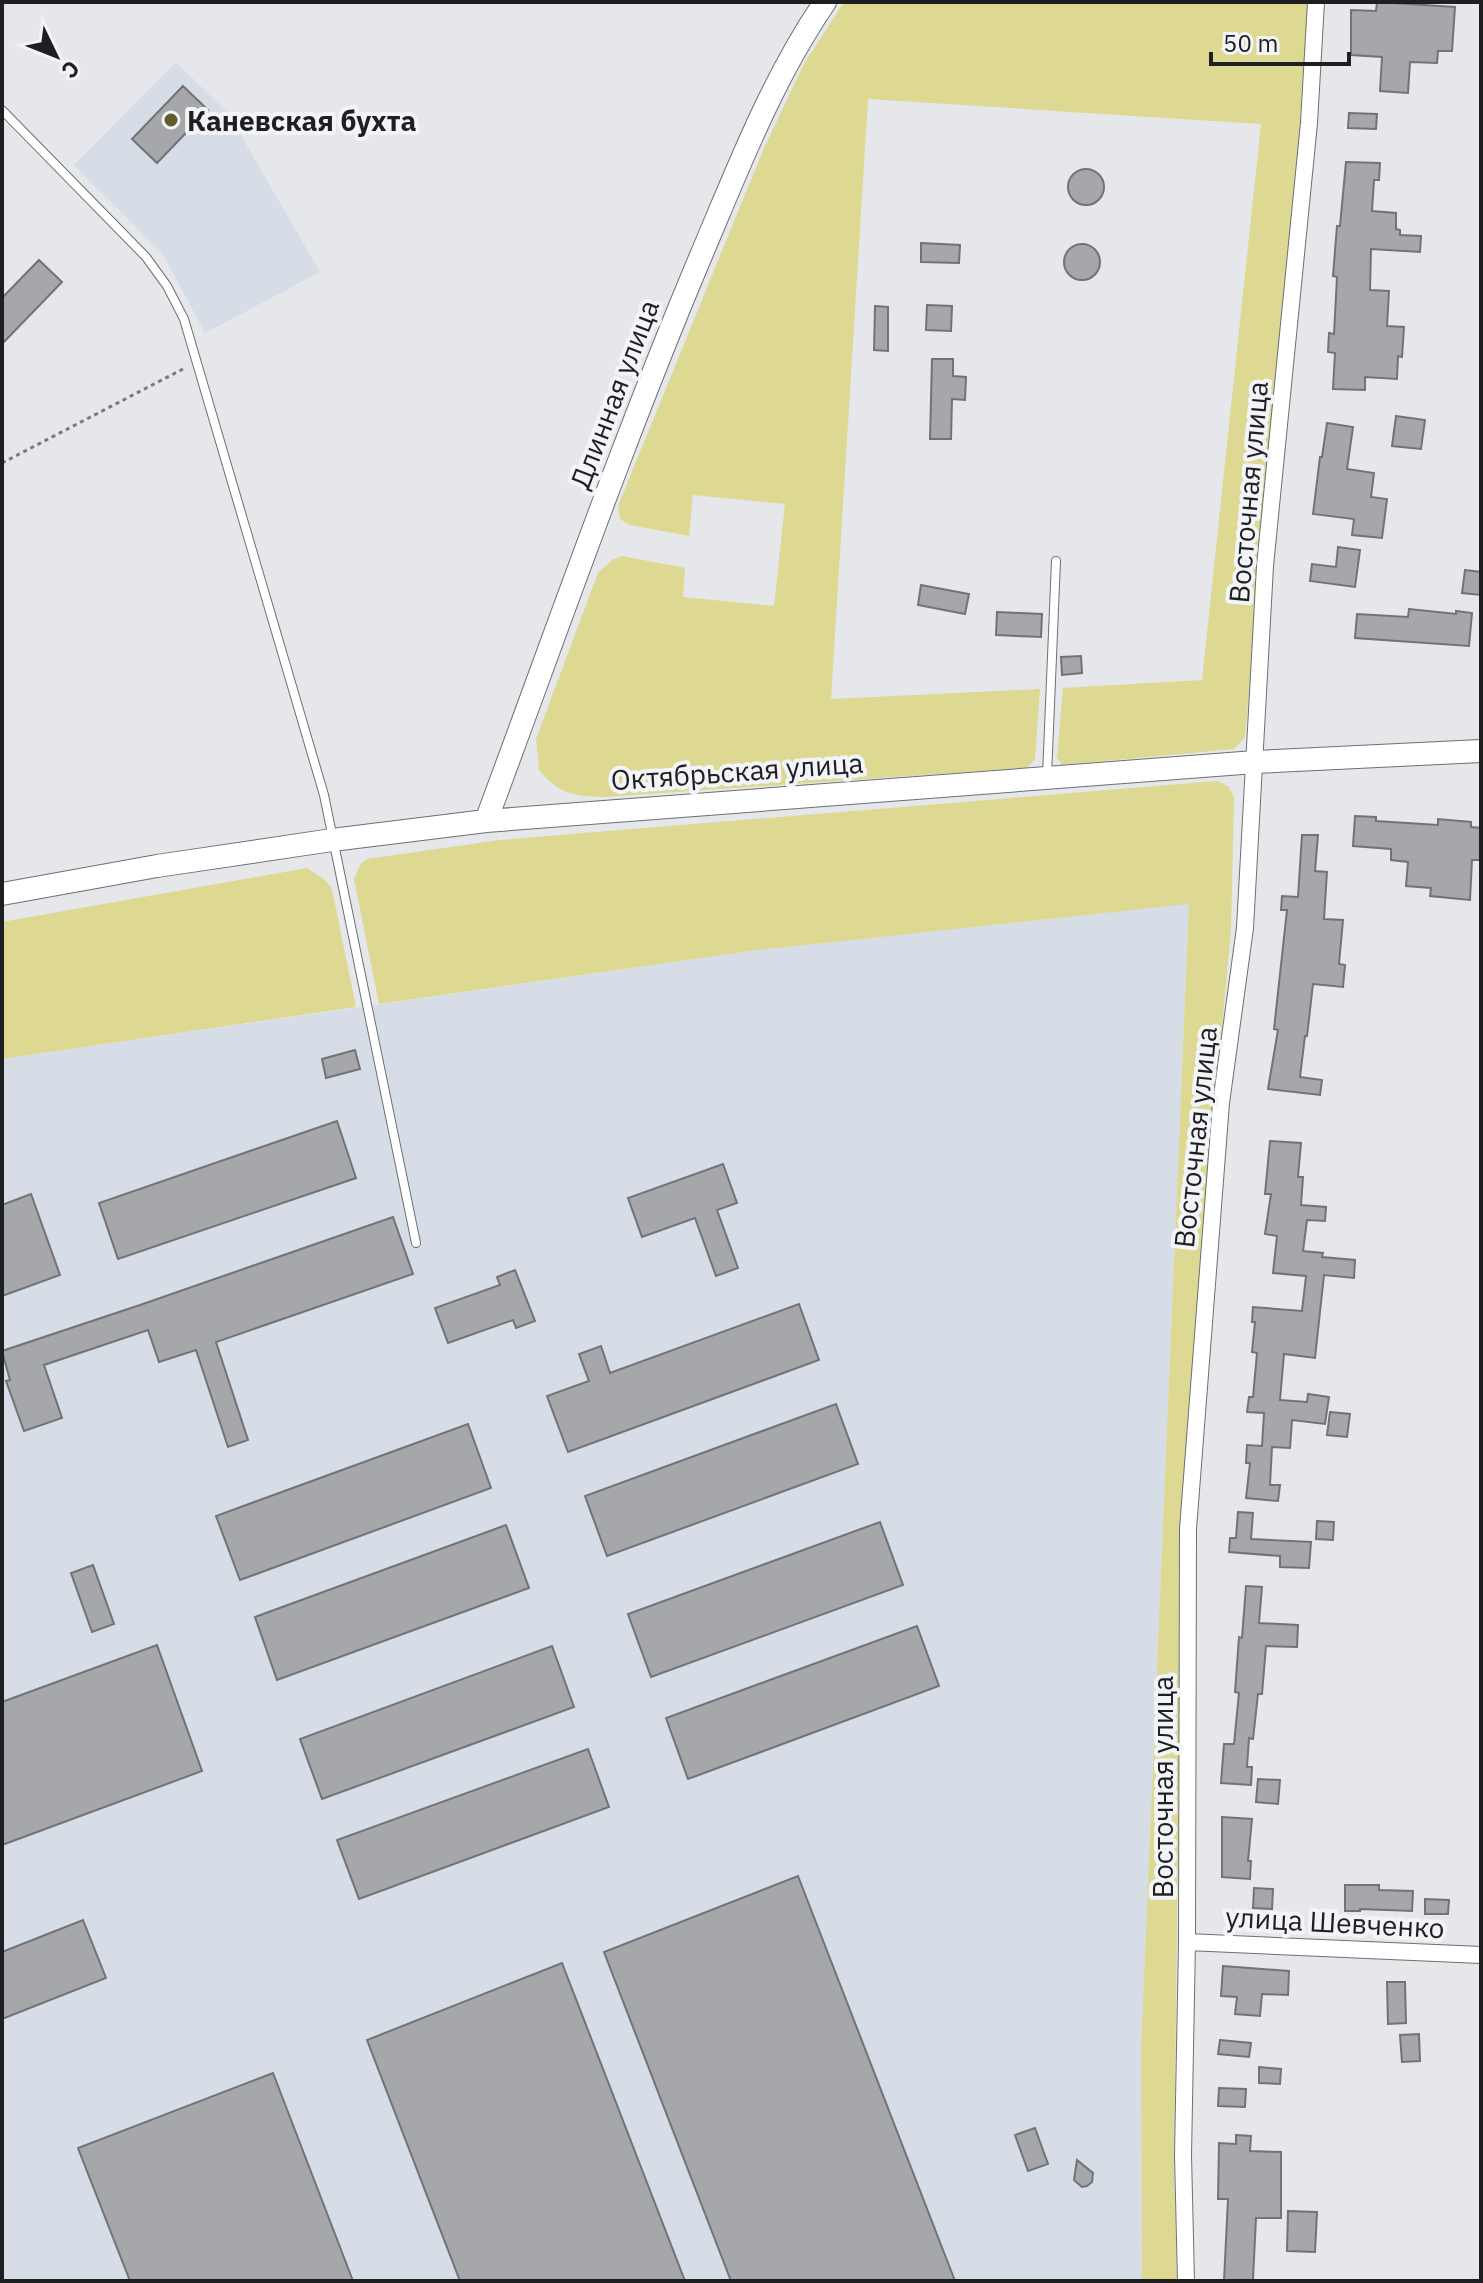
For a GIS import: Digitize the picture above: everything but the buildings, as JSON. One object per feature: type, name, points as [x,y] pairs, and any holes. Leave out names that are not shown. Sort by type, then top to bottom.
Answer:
[{"type":"street","name":"Длинная улица","points":[[486,821],[675,319],[756,124],[825,2]]},
{"type":"street","name":"Восточная улица","points":[[1186,2281],[1183,2155],[1188,1529],[1221,1103],[1245,928],[1265,566],[1309,123],[1316,2]]},
{"type":"street","name":"Октябрьская улица","points":[[2,894],[157,866],[486,821],[1255,762],[1481,751]]},
{"type":"street","name":"улица Шевченко","points":[[1187,1942],[1481,1955]]},
{"type":"lane","points":[[2,110],[146,257],[167,286],[184,319],[324,795],[416,1243]]},
{"type":"lane","points":[[1047,778],[1056,561]]},
{"type":"path","points":[[2,463],[197,361]]},
{"type":"shaded area","points":[[844,2],[1308,2],[1245,737],[1234,749],[1062,765],[1057,757],[1063,688],[1202,680],[1261,124],[868,99],[831,699],[1040,689],[1035,759],[1027,768],[604,797],[567,792],[539,770],[536,739],[598,573],[612,560],[622,556],[685,568],[683,597],[774,606],[785,504],[693,495],[689,536],[630,525],[620,519],[618,506],[764,148],[804,64]]},
{"type":"shaded area","points":[[176,62],[228,113],[320,272],[205,333],[163,254],[74,165]]},
{"type":"shaded area","points":[[1217,781],[1228,786],[1234,797],[1231,930],[1182,1523],[1174,2168],[1177,2281],[1142,2281],[1141,2050],[1189,904],[751,951],[379,1004],[354,879],[360,865],[367,859],[500,840]]},
{"type":"shaded area","points":[[307,868],[332,889],[356,1007],[2,1059],[2,922]]},
{"type":"shaded area","points":[[1189,904],[1141,2050],[1142,2281],[2,2281],[2,1059],[751,951]]},
{"type":"place","name":"Каневская бухта","points":[[171,120]]}]
